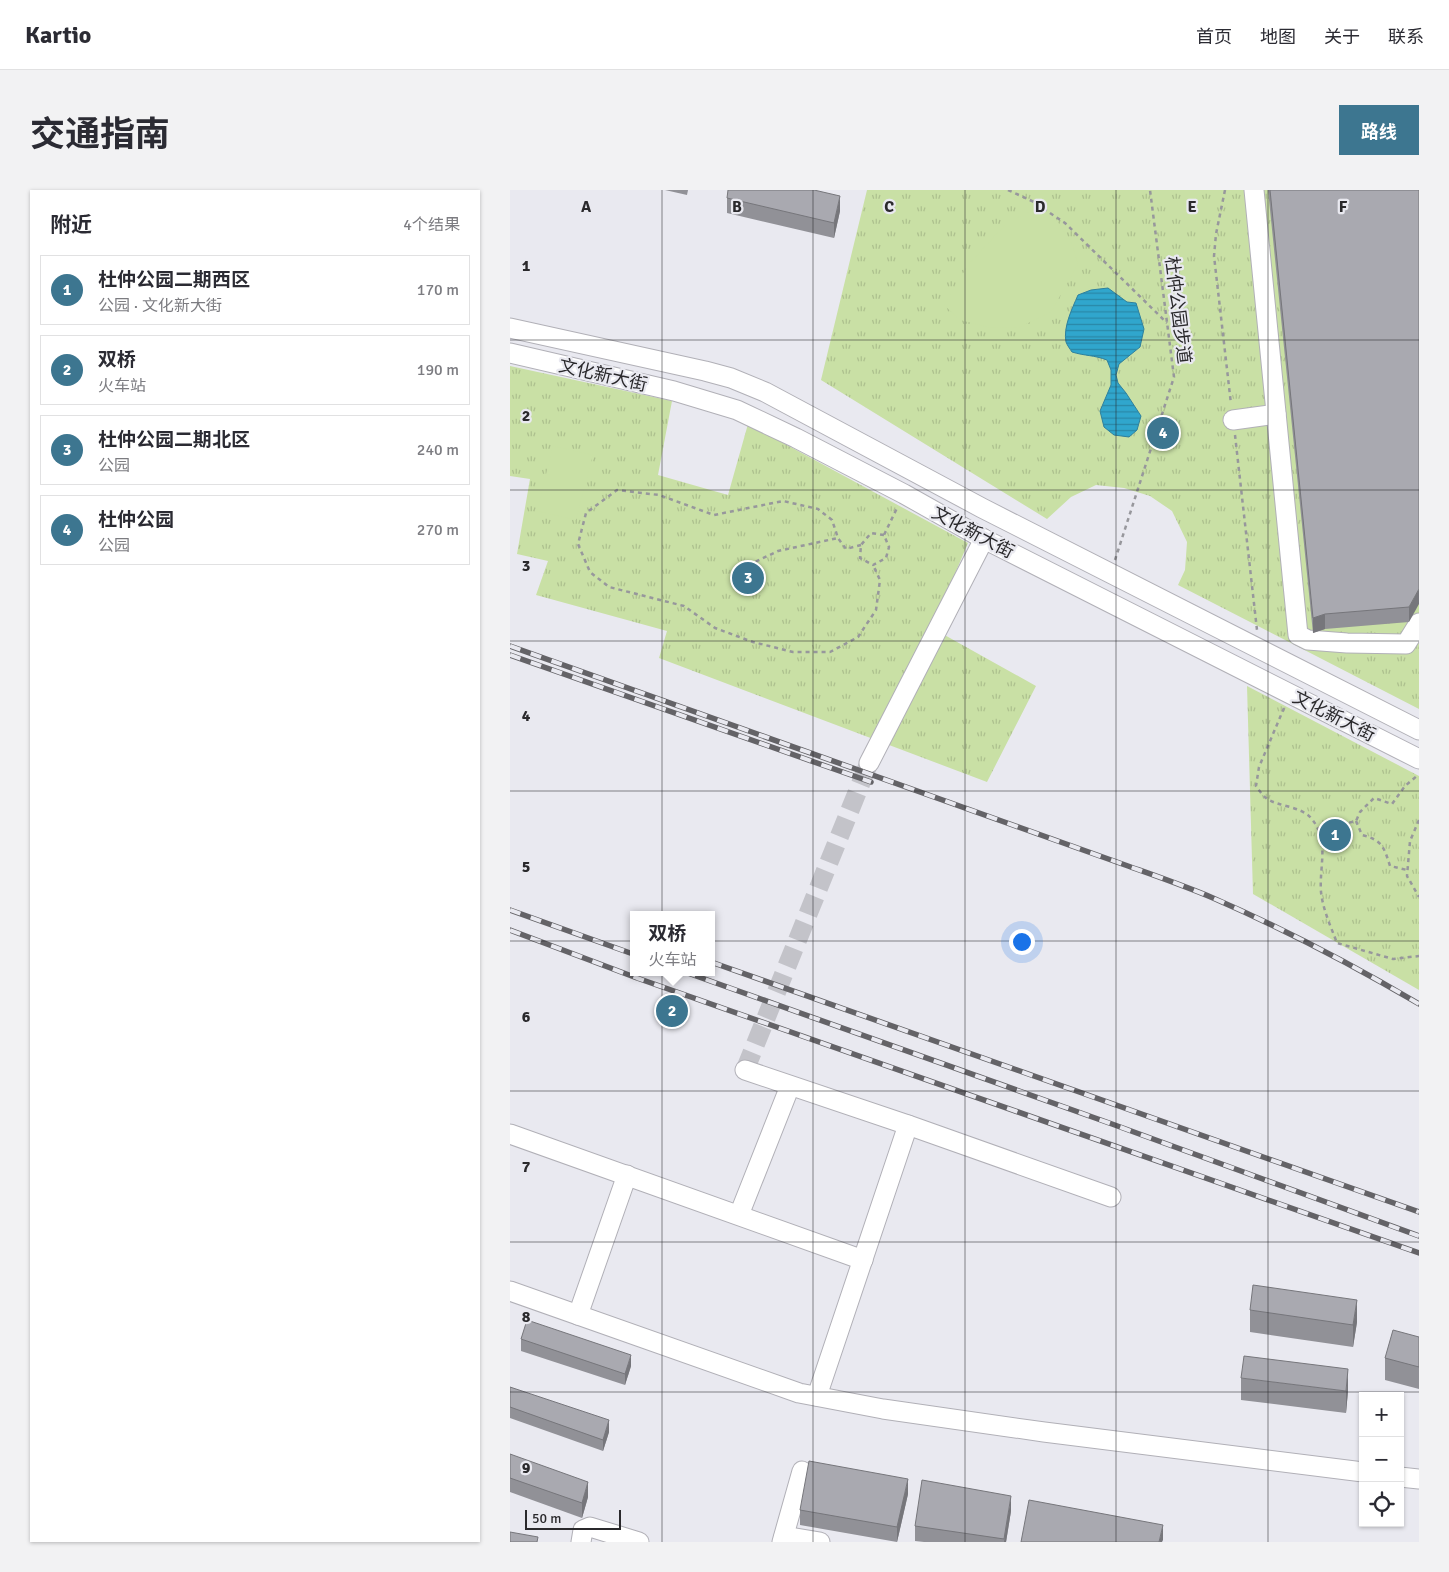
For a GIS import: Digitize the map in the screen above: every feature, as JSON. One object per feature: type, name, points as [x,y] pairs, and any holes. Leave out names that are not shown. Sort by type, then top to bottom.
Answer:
[{"type":"street","points":[[1254,190],[1298,635],[1308,640],[1406,644],[1419,623]]},
{"type":"street","name":"文化新大街","points":[[510,328],[731,378],[765,392],[982,508],[1419,730]]},
{"type":"street","name":"文化新大街","points":[[510,353],[674,391],[737,410],[796,438],[904,494],[984,539],[1419,760]]},
{"type":"street","points":[[1233,420],[1276,414]]},
{"type":"street","points":[[869,763],[984,539]]},
{"type":"street","points":[[745,1070],[1111,1197]]},
{"type":"street","points":[[739,1215],[790,1086]]},
{"type":"street","points":[[816,1396],[864,1260],[908,1125]]},
{"type":"street","points":[[510,1134],[864,1260]]},
{"type":"street","points":[[578,1315],[627,1175]]},
{"type":"street","points":[[510,1291],[799,1393],[883,1409],[1025,1429],[1359,1471]]},
{"type":"street","points":[[802,1472],[783,1539],[820,1542]]},
{"type":"street","points":[[1404,1477],[1419,1479]]},
{"type":"street","points":[[581,1542],[584,1530],[590,1527],[639,1542]]},
{"type":"path","points":[[1008,190],[1032,201],[1065,223],[1168,324]]},
{"type":"path","name":"杜仲公园步道","points":[[1110,574],[1174,378],[1150,190]]},
{"type":"path","points":[[860,546],[860,558],[873,565],[880,580],[876,610],[858,637],[830,652],[792,652],[753,642],[715,628],[684,606],[610,587],[590,572],[578,544],[586,514],[617,490],[659,496],[714,515],[783,501],[818,509],[832,520],[838,538],[846,549],[860,546],[871,533],[884,536]]},
{"type":"path","points":[[873,565],[886,558],[889,547],[884,536],[904,494]]},
{"type":"path","points":[[734,572],[778,551],[838,538]]},
{"type":"path","points":[[1290,693],[1260,767],[1256,786],[1266,799],[1290,806],[1310,816],[1322,836],[1323,866],[1321,891],[1327,917],[1337,943],[1393,959],[1419,956]]},
{"type":"path","points":[[1408,870],[1390,866],[1385,850],[1376,838],[1362,835],[1356,822],[1360,812],[1374,798],[1392,804],[1405,786],[1419,774]]},
{"type":"path","points":[[1419,820],[1410,841],[1407,876],[1419,897]]},
{"type":"path","points":[[1318,830],[1356,822]]},
{"type":"green space","points":[[867,190],[1419,190],[1419,709],[1178,585],[1185,570],[1187,542],[1172,511],[1150,496],[1124,488],[1096,485],[1071,497],[1047,519],[821,380]]},
{"type":"green space","points":[[1027,212],[1054,216],[1072,244],[1078,264],[1051,312],[1020,327],[991,328],[960,320],[944,305],[968,265],[1005,225]]},
{"type":"green space","points":[[510,366],[672,401],[658,475],[728,495],[748,424],[968,543],[932,628],[1036,686],[987,782],[659,658],[667,631],[536,595],[548,561],[517,554],[530,479],[510,476]]},
{"type":"green space","points":[[553,446],[593,455],[576,520],[537,511]]},
{"type":"green space","points":[[1247,686],[1419,776],[1419,990],[1253,894]]},
{"type":"water","points":[[1108,288],[1127,302],[1136,303],[1144,329],[1140,347],[1119,364],[1116,375],[1118,383],[1141,416],[1137,430],[1129,437],[1114,435],[1104,427],[1100,411],[1111,385],[1111,370],[1107,360],[1072,352],[1065,336],[1067,324],[1078,295],[1091,290]]},
{"type":"building","points":[[728,190],[814,190],[840,196],[834,223],[727,198]]},
{"type":"building","points":[[1270,190],[1419,190],[1419,589],[1409,607],[1325,614],[1313,618]]},
{"type":"building","points":[[1253,1285],[1357,1300],[1353,1325],[1250,1310]]},
{"type":"building","points":[[527,1320],[631,1355],[625,1374],[521,1339]]},
{"type":"building","points":[[1393,1330],[1419,1337],[1419,1367],[1385,1358]]},
{"type":"building","points":[[1244,1356],[1348,1369],[1346,1391],[1241,1378]]},
{"type":"building","points":[[510,1387],[609,1420],[603,1440],[510,1407]]},
{"type":"building","points":[[510,1454],[588,1482],[582,1503],[510,1478]]},
{"type":"building","points":[[809,1461],[908,1479],[897,1527],[800,1510]]},
{"type":"building","points":[[922,1480],[1011,1496],[1004,1539],[915,1526]]},
{"type":"building","points":[[1029,1500],[1163,1525],[1159,1542],[1021,1542]]},
{"type":"building","points":[[510,1532],[538,1537],[537,1542],[510,1542]]},
{"type":"tunnel","points":[[745,1070],[869,763]]},
{"type":"railway","points":[[510,646],[1192,889],[1240,910],[1344,961],[1419,1004]]},
{"type":"railway","points":[[510,655],[871,782]]},
{"type":"railway","points":[[510,910],[630,953]]},
{"type":"railway","points":[[510,930],[630,975]]},
{"type":"railway","points":[[715,963],[1419,1212]]},
{"type":"railway","points":[[632,976],[1419,1253]]},
{"type":"railway","points":[[696,976],[1419,1236]]},
{"type":"place","name":"杜仲公园","points":[[1163,433]]},
{"type":"place","name":"杜仲公园二期北区","points":[[748,578]]},
{"type":"place","name":"杜仲公园二期西区","points":[[1335,835]]},
{"type":"place","name":"双桥","points":[[672,1011]]}]
